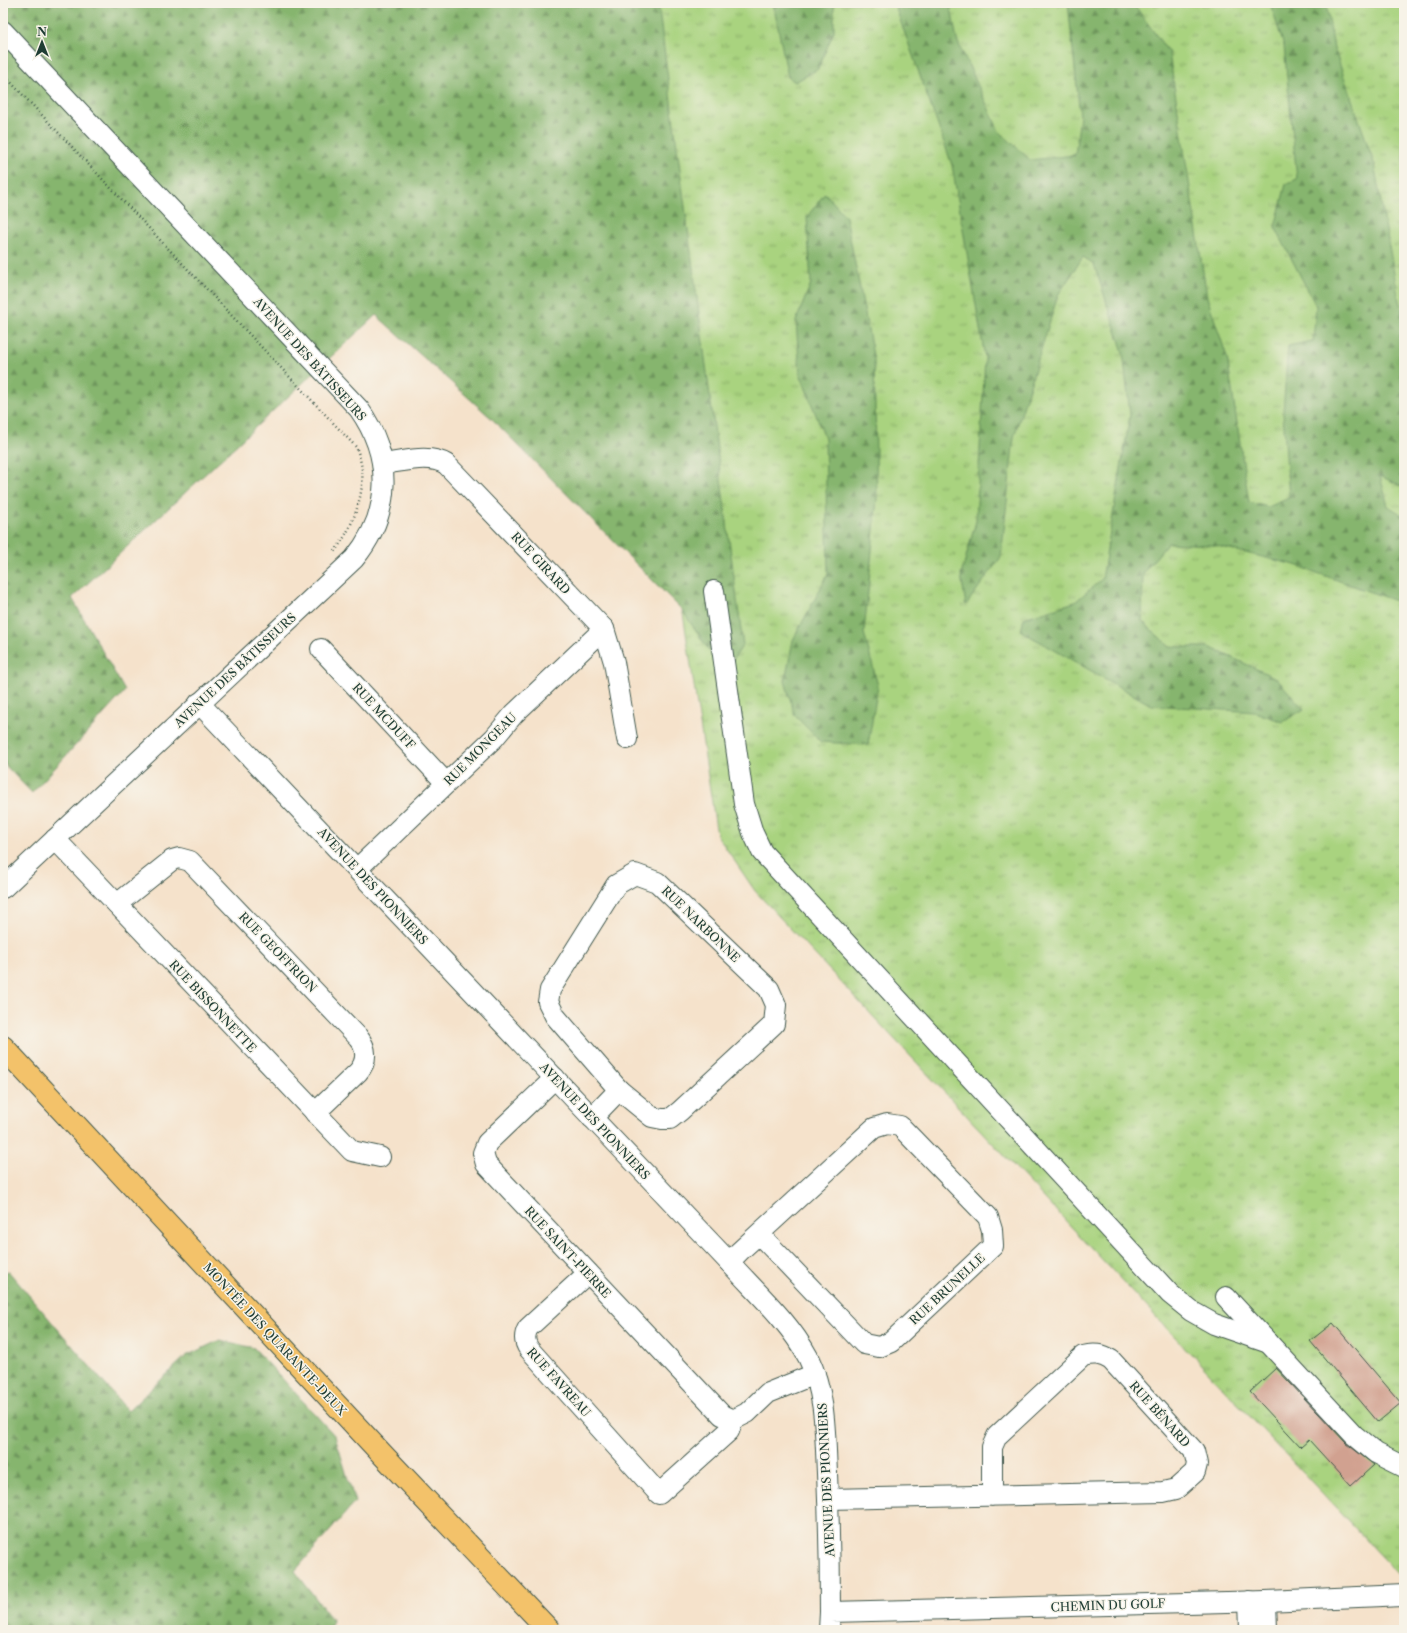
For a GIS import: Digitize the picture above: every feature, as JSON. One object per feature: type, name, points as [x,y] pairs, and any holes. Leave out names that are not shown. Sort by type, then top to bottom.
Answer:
[{"type":"main road","name":"MONTÉE DES QUARANTE-DEUX","points":[[3,1047],[382,1454],[549,1630]]},
{"type":"street","name":"AVENUE DES BÂTISSEURS","points":[[3,31],[359,409],[374,435],[383,464],[384,485],[379,514],[361,551],[3,888]]},
{"type":"street","name":"RUE GIRARD","points":[[383,464],[428,458],[438,460],[446,464],[604,629],[614,662],[627,739]]},
{"type":"street","points":[[714,590],[744,804],[753,833],[762,852],[1170,1294],[1191,1311],[1214,1324],[1269,1344]]},
{"type":"street","name":"RUE MONGEAU","points":[[357,869],[494,738],[514,714],[604,629]]},
{"type":"street","name":"RUE MCDUFF","points":[[321,650],[446,783]]},
{"type":"street","name":"AVENUE DES PIONNIERS","points":[[199,703],[729,1262],[789,1329],[802,1347],[815,1374],[820,1389],[824,1411],[828,1500],[830,1621]]},
{"type":"street","name":"RUE BISSONNETTE","points":[[55,839],[352,1151],[380,1157]]},
{"type":"street","name":"RUE GEOFFRION","points":[[117,904],[172,860],[179,858],[190,861],[358,1037],[365,1049],[366,1057],[363,1065],[358,1072],[315,1113]]},
{"type":"street","name":"RUE NARBONNE","points":[[635,874],[657,882],[769,989],[776,1005],[774,1024],[680,1112],[670,1119],[652,1117],[619,1090],[554,1016],[548,1002],[550,990],[616,885],[635,874]]},
{"type":"street","name":"RUE SAINT-PIERRE","points":[[555,1078],[489,1140],[484,1150],[484,1157],[488,1166],[722,1415],[733,1420]]},
{"type":"street","points":[[592,1118],[619,1090]]},
{"type":"street","name":"RUE BRUNELLE","points":[[729,1262],[759,1234],[874,1128],[887,1124],[900,1126],[988,1217],[992,1230],[993,1246],[891,1342],[878,1347],[864,1344],[759,1234]]},
{"type":"street","name":"RUE FAVREAU","points":[[588,1273],[528,1328],[525,1335],[525,1342],[529,1349],[659,1494],[729,1431],[733,1420]]},
{"type":"street","points":[[1226,1297],[1354,1435],[1376,1453],[1404,1468]]},
{"type":"street","name":"RUE BÉNARD","points":[[828,1500],[1163,1492],[1176,1489],[1195,1472],[1197,1464],[1194,1451],[1111,1360],[1101,1354],[1093,1354],[1083,1356],[997,1436],[992,1447],[992,1496]]},
{"type":"street","points":[[733,1420],[747,1413],[768,1393],[815,1374]]},
{"type":"street","name":"CHEMIN DU GOLF","points":[[830,1621],[1404,1595]]},
{"type":"street","points":[[1250,1630],[1258,1601]]},
{"type":"street","points":[[1258,1601],[1267,1630]]},
{"type":"path","name":"AVENUE DES BÂTISSEURS","points":[[3,74],[356,447],[362,472],[360,495],[345,538],[332,554]]},
{"type":"green space","points":[[3,3],[658,3],[743,645],[724,673],[682,610],[490,417],[376,315],[72,598],[125,691],[32,793],[3,763]]},
{"type":"green space","points":[[578,3],[1404,3],[1404,1580],[755,891],[717,835],[657,444]]},
{"type":"green space","points":[[773,3],[834,3],[834,31],[818,69],[795,82],[788,77]]},
{"type":"green space","points":[[894,3],[950,3],[957,40],[999,131],[1030,160],[1075,155],[1080,116],[1068,3],[1133,3],[1169,53],[1207,297],[1227,357],[1249,502],[1268,507],[1289,498],[1283,413],[1288,346],[1313,341],[1316,306],[1275,227],[1286,184],[1297,179],[1284,46],[1270,3],[1326,3],[1334,48],[1374,163],[1399,301],[1404,314],[1404,487],[1380,476],[1388,506],[1404,516],[1404,604],[1295,565],[1213,545],[1168,543],[1143,573],[1142,621],[1170,647],[1209,647],[1276,678],[1304,709],[1283,722],[1255,712],[1151,705],[1021,631],[1024,618],[1075,602],[1102,579],[1130,415],[1123,352],[1094,264],[1083,257],[1058,295],[1014,437],[1001,557],[966,605],[961,575],[976,521],[985,358],[952,165]]},
{"type":"green space","points":[[825,193],[846,217],[874,360],[877,499],[864,633],[878,686],[868,745],[821,742],[795,716],[785,681],[793,640],[828,574],[825,439],[800,373],[796,321],[811,283],[807,217]]},
{"type":"green space","points":[[3,1271],[9,1272],[128,1411],[186,1356],[220,1340],[254,1348],[335,1436],[355,1502],[295,1571],[333,1621],[329,1630],[3,1630]]},
{"type":"building","points":[[1333,1323],[1401,1403],[1378,1422],[1310,1341]]},
{"type":"building","points":[[1276,1368],[1346,1443],[1374,1465],[1351,1486],[1309,1440],[1301,1447],[1250,1392]]}]
